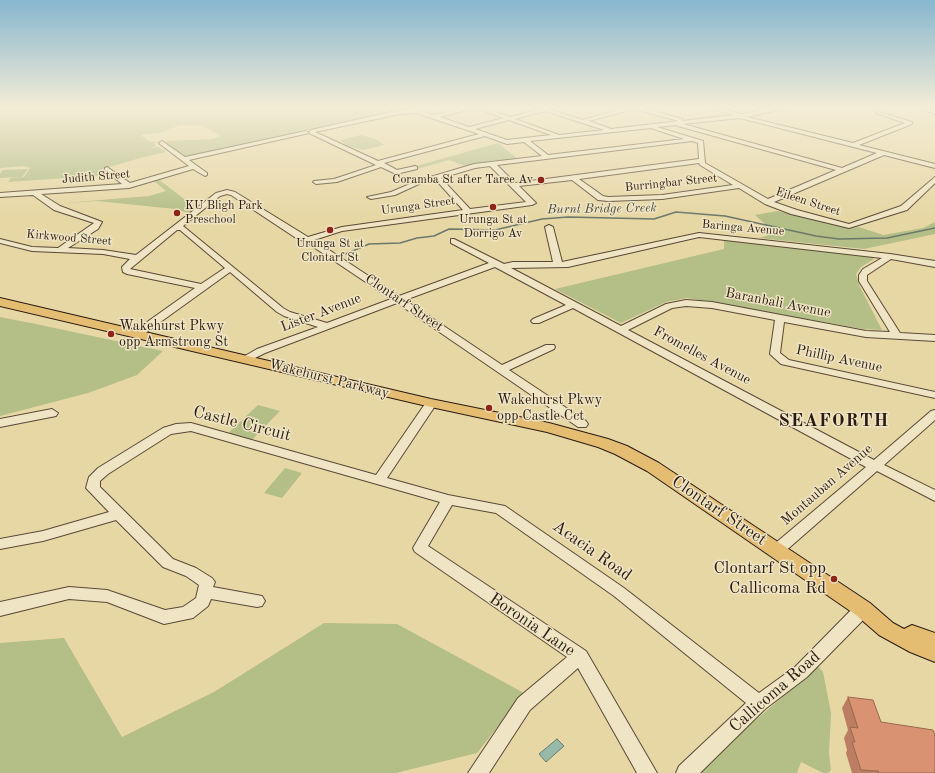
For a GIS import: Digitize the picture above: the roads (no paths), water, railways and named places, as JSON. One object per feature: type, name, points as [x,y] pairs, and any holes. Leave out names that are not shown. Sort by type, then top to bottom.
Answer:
[{"type":"main road","name":"Wakehurst Parkway","points":[[0,302],[431,403],[588,438],[621,450],[653,467]]},
{"type":"main road","name":"Clontarf Street","points":[[653,467],[863,609],[876,622],[886,629],[917,646],[935,653]]},
{"type":"main road","name":"Clontarf Street","points":[[863,609],[882,616],[911,633],[935,642]]},
{"type":"street","points":[[183,159],[258,143]]},
{"type":"street","points":[[334,143],[396,172],[415,168]]},
{"type":"street","points":[[316,182],[335,181],[380,164],[455,143]]},
{"type":"street","points":[[529,143],[548,158]]},
{"type":"street","points":[[371,197],[393,194],[462,169],[492,164],[670,143]]},
{"type":"street","points":[[492,164],[514,185],[700,161],[702,143]]},
{"type":"street","points":[[747,143],[842,170]]},
{"type":"street","points":[[846,143],[935,166]]},
{"type":"street","points":[[854,145],[859,143]]},
{"type":"street","points":[[162,144],[192,165],[192,167],[205,174]]},
{"type":"street","points":[[768,202],[883,153]]},
{"type":"street","name":"Eileen Street","points":[[700,161],[703,165],[768,202],[794,212],[849,226],[904,208],[935,179]]},
{"type":"street","name":"Judith Street","points":[[0,195],[129,186],[140,184],[192,167]]},
{"type":"street","points":[[107,169],[129,186]]},
{"type":"street","points":[[437,177],[468,211]]},
{"type":"street","name":"Burringbar Street","points":[[573,177],[604,199],[662,197],[739,186]]},
{"type":"street","name":"Urunga Street","points":[[309,240],[315,236],[342,229],[532,203],[514,185]]},
{"type":"street","name":"Clontarf Street","points":[[176,228],[218,194],[227,189],[299,236],[309,240],[503,369],[582,424]]},
{"type":"street","points":[[35,193],[57,208],[98,222],[95,227],[58,251]]},
{"type":"street","points":[[549,227],[558,264]]},
{"type":"street","points":[[202,287],[126,270],[129,264],[176,228],[182,228],[280,310],[326,326]]},
{"type":"street","name":"Baringa Avenue","points":[[500,265],[580,262],[699,235],[890,256],[935,264]]},
{"type":"street","name":"Kirkwood Street","points":[[0,241],[32,249],[103,252],[137,258]]},
{"type":"street","name":"Fromelles Avenue","points":[[454,241],[875,466],[886,470],[935,496]]},
{"type":"street","points":[[890,256],[866,271],[863,275],[863,281],[897,336]]},
{"type":"street","name":"Lister Avenue","points":[[247,359],[261,351],[398,299],[500,265]]},
{"type":"street","points":[[137,334],[230,268]]},
{"type":"street","name":"Baranbali Avenue","points":[[621,330],[669,306],[681,303],[712,305],[866,334],[935,338]]},
{"type":"street","points":[[536,321],[573,305]]},
{"type":"street","name":"Phillip Avenue","points":[[780,318],[775,354],[785,362],[935,395]]},
{"type":"street","points":[[503,369],[550,347]]},
{"type":"street","points":[[379,480],[431,403]]},
{"type":"street","points":[[0,424],[52,413]]},
{"type":"street","name":"Montauban Avenue","points":[[777,550],[935,414]]},
{"type":"street","name":"Castle Circuit","points":[[205,592],[207,582],[191,572],[168,564],[93,488],[94,480],[103,471],[167,431],[176,428],[191,427],[379,480]]},
{"type":"street","name":"Acacia Road","points":[[379,480],[448,500],[500,509],[619,592],[759,703]]},
{"type":"street","name":"Boronia Lane","points":[[448,500],[420,548],[580,656],[647,773]]},
{"type":"street","points":[[0,544],[56,533],[119,514]]},
{"type":"street","points":[[0,609],[69,593],[107,596],[164,617],[187,613],[203,601],[205,592],[257,601]]},
{"type":"street","name":"Callicoma Road","points":[[686,773],[759,703],[801,672],[863,609]]},
{"type":"street","points":[[478,773],[524,704],[580,656]]},
{"type":"waterway","name":"Burnt Bridge Creek","points":[[343,255],[369,244],[400,243],[417,238],[434,236],[449,229],[495,230],[542,219],[568,217],[654,219],[676,212],[725,216],[816,236],[839,239],[887,238],[935,228]]},
{"type":"place","name":"Coramba St after Taree Av","points":[[541,180]]},
{"type":"place","name":"Urunga St at Dorrigo Av","points":[[493,207]]},
{"type":"place","name":"KU Bligh Park Preschool","points":[[177,213]]},
{"type":"place","name":"Urunga St at Clontarf St","points":[[330,230]]},
{"type":"place","name":"Wakehurst Pkwy opp Armstrong St","points":[[111,334]]},
{"type":"place","name":"Wakehurst Pkwy opp Castle Cct","points":[[489,408]]},
{"type":"place","name":"Clontarf St opp Callicoma Rd","points":[[834,579]]},
{"type":"district","name":"SEAFORTH","points":[[834,421]]}]
